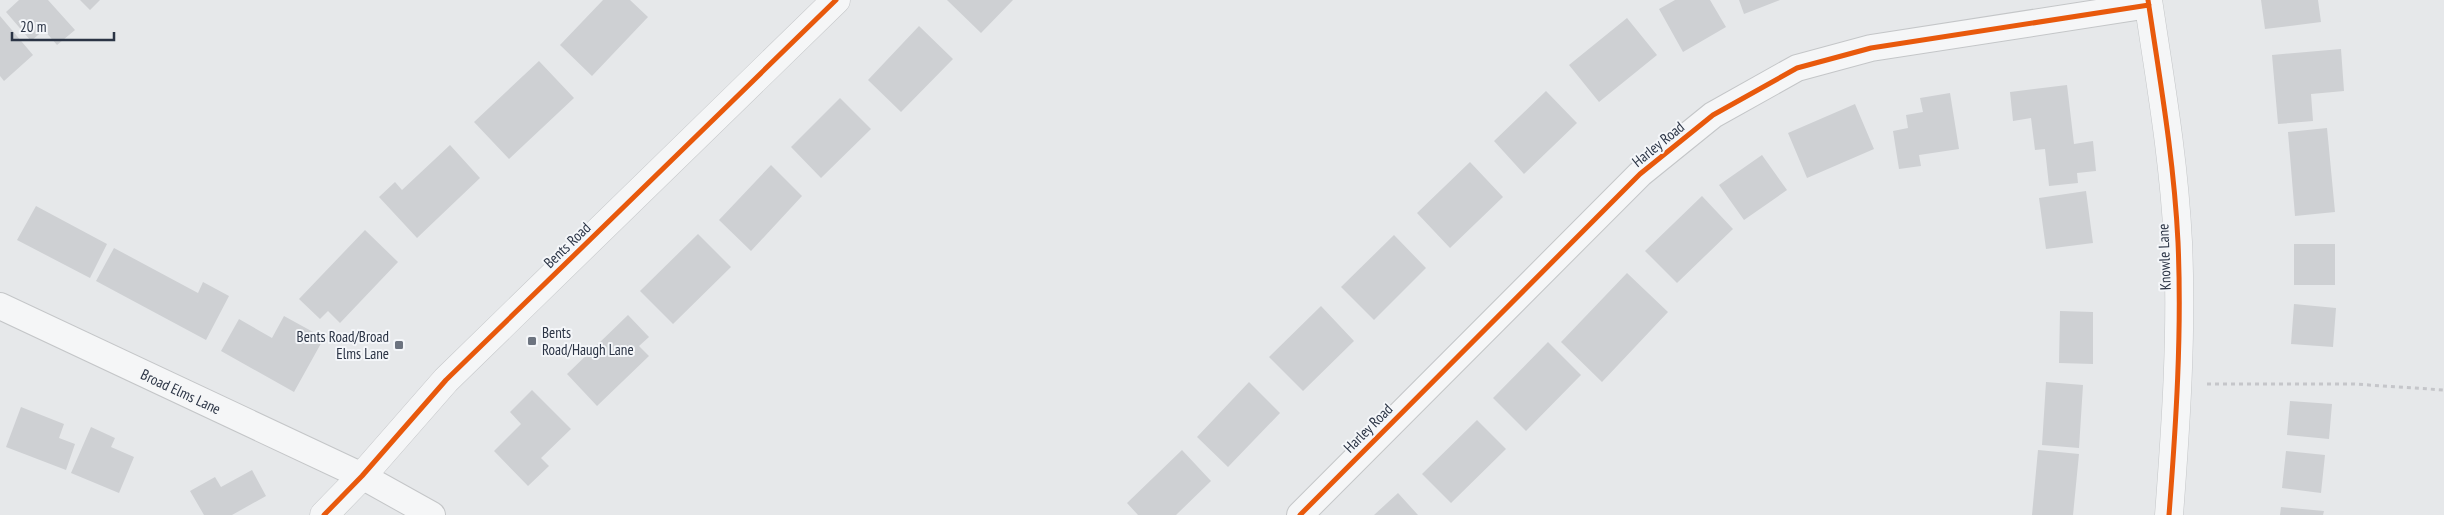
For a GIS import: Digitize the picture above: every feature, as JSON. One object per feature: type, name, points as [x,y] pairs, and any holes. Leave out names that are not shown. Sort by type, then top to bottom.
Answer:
[{"type":"street","name":"Bents Road","points":[[324,515],[362,476],[446,380],[836,0]]},
{"type":"street","name":"Knowle Lane","points":[[2149,3],[2168,132],[2178,241],[2178,384],[2169,515]]},
{"type":"street","name":"Harley Road","points":[[1300,515],[1640,174],[1713,115],[1797,68],[1871,48],[2149,3]]},
{"type":"street","name":"Broad Elms Lane","points":[[0,306],[362,476],[432,515]]},
{"type":"path","points":[[2178,384],[2354,384],[2444,390]]},
{"type":"building","points":[[19,0],[48,0],[75,30],[57,45],[44,30],[31,41],[6,12]]},
{"type":"building","points":[[80,0],[100,0],[90,10]]},
{"type":"building","points":[[603,0],[630,0],[648,17],[592,76],[560,45]]},
{"type":"building","points":[[947,0],[1013,0],[981,33]]},
{"type":"building","points":[[1675,0],[1710,0],[1726,27],[1683,52],[1659,9]]},
{"type":"building","points":[[1739,0],[1780,0],[1744,14]]},
{"type":"building","points":[[2261,0],[2318,0],[2321,22],[2265,29]]},
{"type":"building","points":[[0,16],[33,55],[4,81],[0,76]]},
{"type":"building","points":[[1627,18],[1657,55],[1599,102],[1569,65]]},
{"type":"building","points":[[919,26],[953,59],[901,112],[868,80]]},
{"type":"building","points":[[2341,49],[2344,91],[2311,94],[2313,121],[2278,124],[2272,55]]},
{"type":"building","points":[[539,61],[574,98],[509,159],[474,122]]},
{"type":"building","points":[[2067,85],[2074,144],[2093,141],[2096,171],[2077,173],[2078,183],[2049,186],[2045,149],[2035,150],[2031,118],[2013,121],[2010,92]]},
{"type":"building","points":[[1546,91],[1577,123],[1524,174],[1494,141]]},
{"type":"building","points":[[1950,93],[1959,149],[1919,155],[1921,166],[1899,169],[1893,131],[1908,128],[1906,115],[1923,112],[1920,98]]},
{"type":"building","points":[[840,98],[871,129],[821,178],[791,147]]},
{"type":"building","points":[[1855,104],[1874,149],[1807,178],[1788,133]]},
{"type":"building","points":[[2327,128],[2335,212],[2295,216],[2288,132]]},
{"type":"building","points":[[450,145],[480,178],[417,238],[379,197],[395,182],[402,190]]},
{"type":"building","points":[[1762,155],[1787,190],[1744,220],[1719,185]]},
{"type":"building","points":[[1470,162],[1503,197],[1450,248],[1417,213]]},
{"type":"building","points":[[771,165],[802,196],[751,251],[719,220]]},
{"type":"building","points":[[2086,191],[2093,243],[2046,249],[2039,198]]},
{"type":"building","points":[[1702,196],[1733,229],[1677,283],[1645,251]]},
{"type":"building","points":[[36,206],[107,244],[90,278],[17,240]]},
{"type":"building","points":[[365,230],[398,262],[340,323],[328,311],[320,319],[299,299]]},
{"type":"building","points":[[698,234],[731,267],[673,324],[640,291]]},
{"type":"building","points":[[1394,235],[1426,268],[1374,320],[1341,287]]},
{"type":"building","points":[[2294,244],[2335,244],[2335,285],[2294,285]]},
{"type":"building","points":[[114,248],[198,293],[203,282],[229,296],[206,340],[96,281]]},
{"type":"building","points":[[1627,273],[1668,312],[1602,382],[1561,342]]},
{"type":"building","points":[[2294,304],[2336,308],[2333,347],[2291,344]]},
{"type":"building","points":[[1321,306],[1354,341],[1303,391],[1269,357]]},
{"type":"building","points":[[2060,311],[2093,312],[2093,364],[2059,363]]},
{"type":"building","points":[[628,315],[649,337],[639,346],[649,356],[597,406],[567,374]]},
{"type":"building","points":[[284,316],[324,338],[294,392],[221,351],[239,319],[272,338]]},
{"type":"building","points":[[1548,342],[1581,375],[1526,431],[1493,398]]},
{"type":"building","points":[[1249,382],[1280,413],[1228,467],[1197,437]]},
{"type":"building","points":[[2046,382],[2083,385],[2079,448],[2042,445]]},
{"type":"building","points":[[532,390],[571,429],[541,458],[549,466],[528,486],[494,451],[521,424],[510,412]]},
{"type":"building","points":[[2290,401],[2332,404],[2329,439],[2287,435]]},
{"type":"building","points":[[21,407],[64,424],[59,438],[75,444],[66,470],[6,447]]},
{"type":"building","points":[[1477,420],[1506,449],[1451,503],[1422,474]]},
{"type":"building","points":[[91,427],[115,438],[111,447],[134,457],[119,493],[71,473]]},
{"type":"building","points":[[1182,450],[1211,481],[1176,515],[1138,515],[1127,503]]},
{"type":"building","points":[[2038,450],[2079,454],[2073,515],[2032,515]]},
{"type":"building","points":[[2286,451],[2325,455],[2321,493],[2282,488]]},
{"type":"building","points":[[252,470],[266,496],[232,515],[204,515],[190,491],[215,477],[221,487]]},
{"type":"building","points":[[1398,493],[1418,515],[1374,515]]},
{"type":"building","points":[[2281,507],[2324,511],[2323,515],[2280,515]]},
{"type":"cycle path","points":[[324,515],[362,476],[446,380],[836,0]]},
{"type":"cycle path","points":[[2148,0],[2170,150],[2178,242],[2179,344],[2169,515]]},
{"type":"cycle path","points":[[1300,515],[1640,174],[1713,115],[1797,68],[1871,48],[2149,5]]},
{"type":"place","name":"Bents Road/Haugh Lane","points":[[532,341]]},
{"type":"place","name":"Bents Road/Broad Elms Lane","points":[[399,345]]}]
